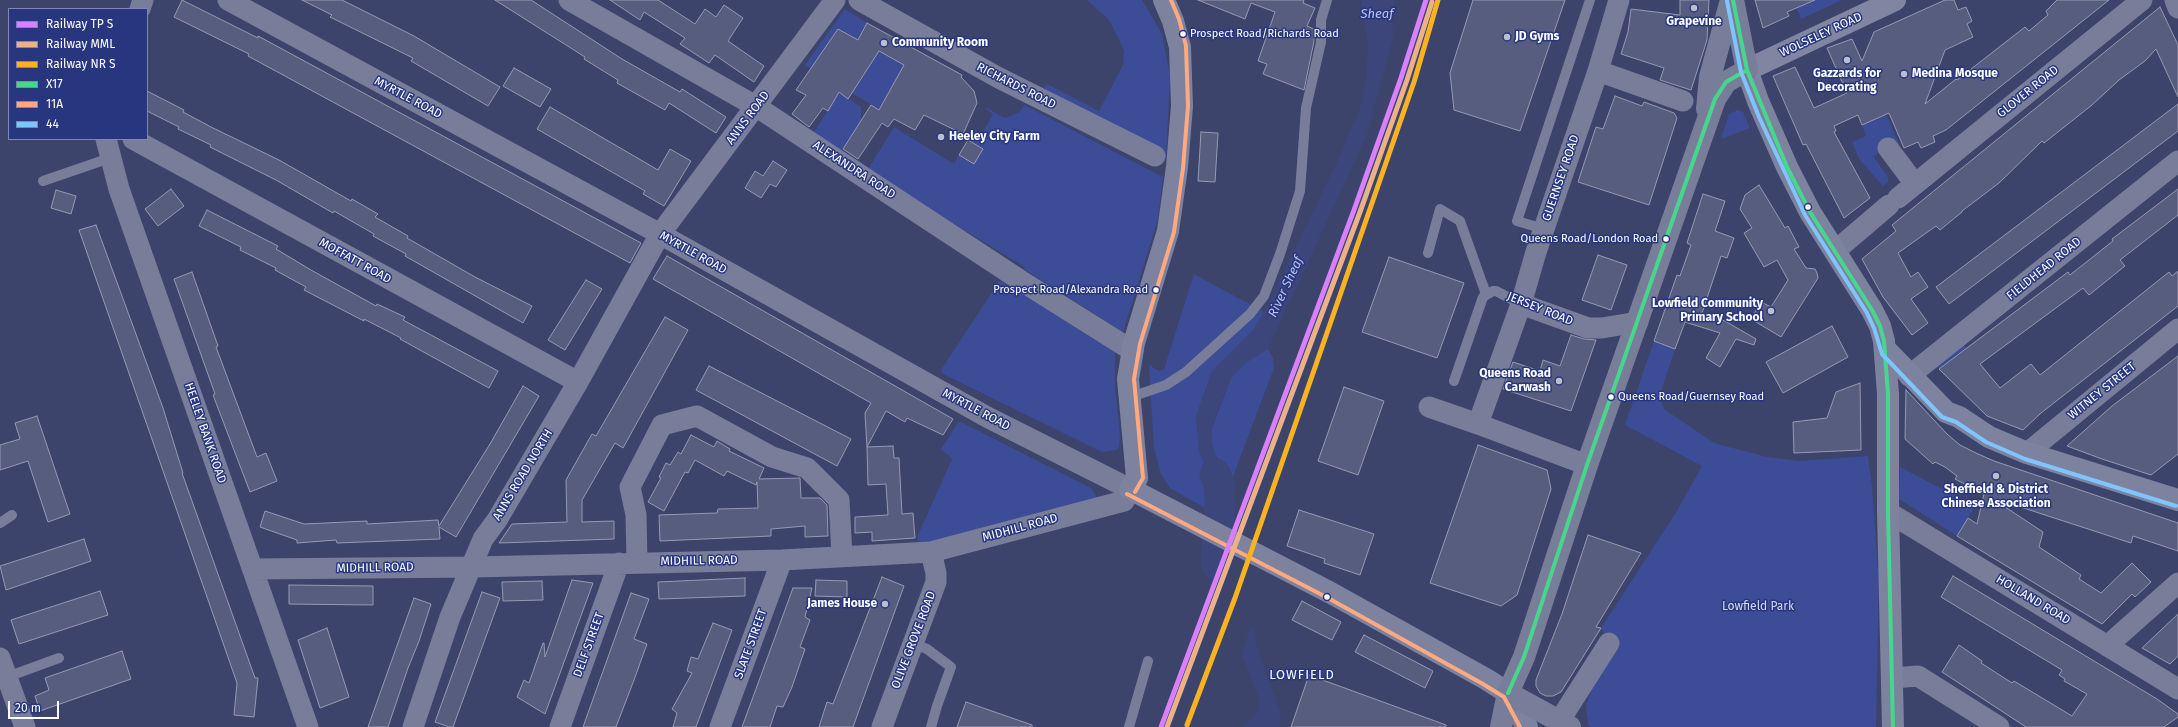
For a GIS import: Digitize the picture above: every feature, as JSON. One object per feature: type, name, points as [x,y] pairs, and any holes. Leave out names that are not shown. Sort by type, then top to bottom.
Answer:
[{"type":"highway","points":[[1501,727],[1508,694],[1524,657],[1587,465],[1715,99],[1726,82],[1748,70],[1732,0]]},
{"type":"highway","points":[[1706,124],[1710,77],[1732,0]]},
{"type":"highway","points":[[1508,694],[1565,724]]},
{"type":"main road","points":[[1130,489],[1137,478],[1128,398],[1128,379],[1133,351],[1168,231],[1177,167],[1182,106],[1180,47],[1174,21],[1164,0]]},
{"type":"main road","name":"WOLSELEY ROAD","points":[[1748,70],[1891,1]]},
{"type":"main road","points":[[1748,70],[1758,101],[1787,167],[1810,212],[1880,326],[1886,350],[1893,727]]},
{"type":"main road","points":[[1886,350],[1909,376],[1946,412],[1959,417],[1989,437],[2027,453],[2178,500]]},
{"type":"main road","points":[[1887,378],[1909,376]]},
{"type":"main road","name":"MYRTLE ROAD","points":[[1130,489],[1292,572],[1508,694]]},
{"type":"main road","points":[[1508,694],[1527,727]]},
{"type":"street","name":"MYRTLE ROAD","points":[[228,0],[660,234],[987,417],[1130,489]]},
{"type":"street","name":"ALEXANDRA ROAD","points":[[569,0],[757,107],[1023,282],[1133,351]]},
{"type":"street","name":"ANNS ROAD","points":[[660,234],[757,107],[835,0]]},
{"type":"street","name":"RICHARDS ROAD","points":[[859,0],[999,78],[1155,156]]},
{"type":"street","name":"GUERNSEY ROAD","points":[[1478,424],[1521,304],[1544,229],[1598,71],[1619,0]]},
{"type":"street","name":"GLOVER ROAD","points":[[1835,251],[1894,201],[2142,0]]},
{"type":"street","points":[[2174,0],[2178,8]]},
{"type":"street","points":[[1598,71],[1683,101]]},
{"type":"street","name":"MOFFATT ROAD","points":[[135,140],[578,382]]},
{"type":"street","points":[[1888,148],[1915,184]]},
{"type":"street","name":"HEELEY BANK ROAD","points":[[108,149],[308,727]]},
{"type":"street","name":"FIELDHEAD ROAD","points":[[1909,376],[2178,162]]},
{"type":"street","name":"ANNS ROAD NORTH","points":[[413,727],[450,617],[467,577],[473,567],[483,539],[497,520],[578,382],[660,234]]},
{"type":"street","name":"JERSEY ROAD","points":[[1521,304],[1580,326],[1596,328],[1638,322]]},
{"type":"street","name":"WITNEY STREET","points":[[2027,453],[2178,329]]},
{"type":"street","points":[[1429,407],[1587,465]]},
{"type":"street","points":[[628,563],[636,515],[630,487],[662,425],[697,416],[772,458],[807,468],[839,500],[842,556]]},
{"type":"street","name":"MIDHILL ROAD","points":[[253,569],[473,567],[782,560],[931,552],[1124,501],[1130,489]]},
{"type":"street","name":"HOLLAND ROAD","points":[[1888,512],[2178,689]]},
{"type":"street","name":"OLIVE GROVE ROAD","points":[[882,727],[936,582],[936,573],[931,552]]},
{"type":"street","name":"SLATE STREET","points":[[720,727],[782,560]]},
{"type":"street","name":"DELF STREET","points":[[560,727],[628,563]]},
{"type":"street","points":[[2107,646],[2178,583]]},
{"type":"street","points":[[1565,724],[1609,643]]},
{"type":"street","points":[[0,658],[25,727]]},
{"type":"street","points":[[1892,678],[1918,676],[1999,727]]},
{"type":"lane","points":[[1128,398],[1166,385],[1186,372],[1250,314],[1264,296],[1280,254],[1300,190],[1306,108],[1321,42],[1321,20],[1327,0]]},
{"type":"lane","points":[[1544,229],[1517,220],[1590,0]]},
{"type":"lane","points":[[43,181],[108,149]]},
{"type":"lane","points":[[1428,253],[1440,209],[1460,221],[1486,294],[1478,307],[1454,381]]},
{"type":"lane","name":"JERSEY ROAD","points":[[1486,294],[1496,291],[1521,304]]},
{"type":"lane","points":[[0,523],[12,516]]},
{"type":"lane","points":[[913,644],[927,650],[951,667],[931,727]]},
{"type":"lane","points":[[7,677],[59,658]]},
{"type":"lane","points":[[1129,727],[1148,661]]},
{"type":"green space","points":[[1087,0],[1142,0],[1162,34],[1170,76],[1166,158],[1038,94],[1047,84],[1099,111],[1123,65],[1124,51],[1109,20]]},
{"type":"green space","points":[[1793,0],[1842,0],[1801,19]]},
{"type":"green space","points":[[845,9],[867,23],[858,40],[915,71],[890,116],[805,65]]},
{"type":"green space","points":[[839,92],[861,107],[861,121],[841,152],[813,134]]},
{"type":"green space","points":[[1024,105],[1163,177],[1158,219],[1123,332],[1024,269],[1025,267],[867,171],[894,127],[954,164],[971,134],[979,139],[993,114],[986,109],[987,108],[1005,118],[1020,112]]},
{"type":"green space","points":[[1738,110],[1743,112],[1750,128],[1721,139],[1729,114]]},
{"type":"green space","points":[[1886,115],[1899,144],[1873,156],[1888,177],[1888,182],[1883,186],[1859,159],[1852,142],[1866,136],[1862,125]]},
{"type":"green space","points":[[1194,274],[1264,312],[1252,332],[1212,371],[1196,417],[1213,487],[1212,512],[1170,488],[1161,474],[1154,448],[1149,365],[1159,371],[1164,369]]},
{"type":"green space","points":[[1000,280],[1115,352],[1115,388],[1120,435],[1119,447],[1116,450],[1102,452],[943,374],[941,370]]},
{"type":"green space","points":[[1961,340],[1966,348],[1939,369],[1933,361]]},
{"type":"green space","name":"Lowfield Park","points":[[1654,341],[1675,349],[1659,397],[1664,409],[1714,443],[1767,457],[1800,461],[1868,456],[1872,487],[1879,584],[1876,727],[1591,727],[1588,725],[1586,705],[1609,643],[1601,628],[1677,511],[1702,466],[1625,425]]},
{"type":"green space","points":[[1268,349],[1273,358],[1274,368],[1228,490],[1211,441],[1212,428],[1231,378],[1245,363]]},
{"type":"green space","points":[[959,421],[1091,488],[1098,499],[918,546],[918,535],[952,459],[941,449]]},
{"type":"green space","points":[[1900,467],[1975,506],[1957,536],[1899,499]]},
{"type":"water","name":"Sheaf","points":[[1361,0],[1395,0],[1390,17],[1394,34],[1367,135],[1268,349],[1245,363],[1231,378],[1218,408],[1212,428],[1211,441],[1228,490],[1226,518],[1212,512],[1213,487],[1199,451],[1196,417],[1212,371],[1252,332],[1266,308],[1339,158],[1359,110],[1366,81],[1368,45]]},
{"type":"water","points":[[1252,624],[1257,647],[1281,715],[1280,727],[1243,727],[1256,714],[1259,705],[1259,698],[1241,653]]},
{"type":"building","points":[[182,0],[258,38],[258,36],[641,243],[630,263],[248,56],[249,54],[174,17]]},
{"type":"building","points":[[302,0],[342,0],[414,36],[500,87],[488,106],[411,61],[413,58],[330,17],[332,15]]},
{"type":"building","points":[[495,0],[531,0],[622,59],[680,92],[682,89],[726,117],[716,133],[669,103],[665,110],[617,83],[618,80],[584,59],[585,57]]},
{"type":"building","points":[[610,0],[658,0],[695,24],[705,9],[716,17],[724,5],[743,18],[728,41],[764,66],[754,82],[715,55],[709,63],[680,44],[685,38],[644,12],[640,20]]},
{"type":"building","points":[[1198,0],[1304,0],[1303,3],[1315,8],[1307,26],[1314,29],[1314,41],[1304,90],[1263,74],[1267,64],[1258,61],[1275,12],[1251,3],[1245,19]]},
{"type":"building","name":"JD Gyms","points":[[1473,0],[1565,0],[1520,131],[1454,110],[1450,73]]},
{"type":"building","points":[[1680,0],[1709,0],[1707,40],[1691,90],[1660,80],[1664,68],[1621,54],[1628,32],[1631,9],[1680,15]]},
{"type":"building","points":[[1755,0],[1815,0],[1787,12],[1789,16],[1763,28]]},
{"type":"building","points":[[1945,0],[1954,0],[1958,10],[1966,7],[1972,21],[1967,24],[1973,37],[1945,50],[1925,104],[2025,27],[2029,31],[2048,15],[2046,11],[2057,0],[2109,0],[1946,130],[1933,136],[1935,142],[1921,148],[1918,142],[1904,148],[1889,113],[1862,125],[1858,115],[1834,126],[1836,131],[1834,132],[1870,198],[1844,218],[1806,144],[1803,145],[1773,76],[1795,67],[1814,108],[1847,93],[1827,48],[1852,39],[1862,61],[1874,32]]},
{"type":"building","points":[[2160,7],[2178,45],[2178,97],[2156,49],[2145,61],[2119,80],[2092,105],[2044,143],[2042,141],[1999,183],[1940,230],[1936,226],[1898,253],[1911,277],[1918,272],[1928,287],[1911,299],[1928,323],[1912,335],[1883,297],[1862,259],[1896,231],[1892,225]]},
{"type":"building","points":[[867,23],[962,75],[961,77],[974,91],[977,103],[963,134],[924,115],[915,130],[894,119],[888,127],[882,123],[858,159],[843,149],[871,105],[879,110],[904,65],[879,51],[848,99],[839,92],[828,111],[823,108],[809,127],[792,114],[806,95],[796,90],[838,29],[858,40]]},
{"type":"building","points":[[514,68],[551,89],[540,107],[503,86]]},
{"type":"building","points":[[148,92],[184,110],[183,112],[211,127],[279,160],[351,201],[352,199],[378,214],[375,217],[408,236],[407,238],[475,277],[532,306],[523,323],[405,256],[406,254],[373,236],[374,234],[334,211],[333,213],[276,180],[210,147],[211,145],[178,129],[179,127],[148,112]]},
{"type":"building","points":[[1615,96],[1642,106],[1644,102],[1674,113],[1677,118],[1649,205],[1578,182],[1596,127],[1603,129]]},
{"type":"building","points":[[2178,104],[2178,131],[1949,304],[1936,287]]},
{"type":"building","points":[[550,107],[658,170],[670,149],[691,161],[664,206],[643,194],[645,191],[537,129]]},
{"type":"building","points":[[1201,132],[1218,133],[1215,182],[1198,181]]},
{"type":"building","points":[[968,140],[983,149],[974,164],[959,155]]},
{"type":"building","points":[[773,161],[787,170],[776,187],[770,184],[761,198],[745,188],[755,171],[763,176]]},
{"type":"building","points":[[1759,185],[1785,228],[1788,226],[1799,247],[1794,249],[1806,268],[1815,269],[1818,278],[1781,337],[1751,319],[1761,302],[1771,307],[1788,280],[1777,260],[1764,267],[1744,233],[1752,228],[1740,209],[1745,195]]},
{"type":"building","points":[[171,189],[184,206],[158,226],[145,209]]},
{"type":"building","points":[[2178,189],[2178,215],[2120,260],[2125,266],[2089,295],[2083,288],[1980,364],[2000,388],[2031,364],[2040,375],[2169,272],[2172,276],[2178,271],[2178,306],[2041,413],[2023,430],[1987,416],[1939,369],[2068,272],[2070,275],[2113,241],[2112,239]]},
{"type":"building","points":[[56,190],[76,196],[71,214],[51,208]]},
{"type":"building","points":[[1703,194],[1725,201],[1715,231],[1734,238],[1727,258],[1721,256],[1702,313],[1725,321],[1756,339],[1754,345],[1736,339],[1720,367],[1706,358],[1720,333],[1685,322],[1675,349],[1654,341],[1677,275],[1680,276],[1691,245],[1687,243]]},
{"type":"building","points":[[207,210],[278,246],[276,249],[311,270],[376,306],[377,304],[405,317],[403,320],[498,371],[489,388],[400,339],[401,338],[304,290],[306,287],[275,270],[276,268],[240,250],[241,247],[199,226]]},
{"type":"building","points":[[96,225],[163,408],[182,473],[255,678],[258,678],[254,717],[234,715],[237,683],[79,230]]},
{"type":"building","points":[[1598,255],[1627,265],[1611,310],[1582,300]]},
{"type":"building","points":[[667,256],[953,419],[943,435],[907,418],[905,422],[886,411],[867,447],[865,413],[871,403],[653,279]]},
{"type":"building","points":[[1389,257],[1464,283],[1437,358],[1362,332]]},
{"type":"building","points":[[192,272],[218,346],[216,347],[257,457],[266,453],[277,481],[250,492],[213,395],[215,394],[174,279]]},
{"type":"building","points":[[586,280],[602,289],[565,350],[548,340]]},
{"type":"building","points":[[665,317],[688,330],[623,448],[615,443],[582,500],[582,522],[614,521],[614,539],[499,543],[512,524],[567,522],[566,480],[592,434],[596,436]]},
{"type":"building","points":[[1832,326],[1848,357],[1783,393],[1766,362]]},
{"type":"building","name":"Queens Road Carwash","points":[[1571,335],[1584,339],[1596,340],[1571,411],[1503,389],[1513,362],[1540,371],[1543,360],[1560,366]]},
{"type":"building","points":[[2178,356],[2178,454],[2151,475],[2067,446],[2112,406]]},
{"type":"building","points":[[709,366],[851,439],[837,466],[696,390]]},
{"type":"building","points":[[1860,383],[1861,450],[1794,453],[1793,422],[1827,418],[1836,392]]},
{"type":"building","points":[[523,386],[539,396],[456,537],[439,527],[440,539],[337,543],[336,540],[297,543],[297,540],[260,527],[265,511],[304,524],[367,521],[367,524],[438,520],[439,526],[490,444]]},
{"type":"building","points":[[1344,387],[1384,401],[1358,475],[1318,461]]},
{"type":"building","points":[[1906,390],[1947,434],[1960,445],[1976,453],[1994,461],[2178,523],[2178,551],[2133,536],[2131,543],[1996,499],[1996,501],[2043,532],[2039,547],[2081,575],[2079,579],[2101,593],[2132,563],[2151,582],[2135,597],[2132,594],[2102,624],[1957,536],[1968,518],[1977,524],[1984,494],[1955,479],[1957,476],[1945,467],[1935,462],[1933,464],[1905,439]]},
{"type":"building","points":[[37,416],[70,514],[48,522],[28,461],[0,470],[0,445],[20,439],[15,423]]},
{"type":"building","points":[[691,435],[714,447],[717,441],[730,449],[729,451],[764,468],[759,479],[800,478],[801,498],[820,498],[827,505],[828,536],[805,537],[805,526],[771,529],[771,536],[660,541],[659,515],[717,513],[718,509],[758,508],[757,482],[756,485],[727,471],[724,476],[695,460],[688,473],[685,472],[664,511],[648,502],[661,478],[659,477],[666,463],[670,465],[678,452],[681,454]]},
{"type":"building","points":[[1478,445],[1547,470],[1551,489],[1517,595],[1501,606],[1430,583]]},
{"type":"building","points":[[893,446],[894,458],[899,458],[902,514],[913,513],[915,538],[872,541],[872,532],[855,533],[855,517],[888,515],[886,484],[868,485],[867,447]]},
{"type":"building","points":[[1299,510],[1374,534],[1360,575],[1324,563],[1325,559],[1287,546]]},
{"type":"building","points":[[1588,535],[1641,553],[1596,627],[1601,628],[1561,692],[1553,696],[1546,696],[1540,693],[1536,686],[1536,680],[1562,614]]},
{"type":"building","points":[[84,539],[91,561],[6,590],[0,566]]},
{"type":"building","points":[[1953,576],[2157,699],[2178,714],[2178,717],[2164,727],[2026,727],[1942,672],[1959,645],[1982,661],[1981,663],[2012,683],[2014,681],[2072,716],[2087,694],[2064,681],[2065,679],[2059,675],[2062,670],[1941,597]]},
{"type":"building","points":[[882,577],[904,586],[853,727],[819,727],[827,702],[833,704]]},
{"type":"building","points":[[745,578],[745,596],[659,599],[658,582]]},
{"type":"building","points":[[572,580],[593,583],[545,714],[517,697],[524,680],[529,683],[543,643],[545,657]]},
{"type":"building","points":[[816,580],[847,581],[847,597],[815,596]]},
{"type":"building","points":[[542,581],[543,600],[503,601],[502,582]]},
{"type":"building","points":[[289,585],[373,586],[373,605],[289,604]]},
{"type":"building","points":[[793,588],[812,588],[805,617],[810,620],[800,647],[805,649],[792,687],[783,707],[777,706],[770,727],[742,727]]},
{"type":"building","points":[[100,591],[108,615],[19,644],[11,620]]},
{"type":"building","points":[[482,592],[500,598],[453,727],[449,727],[435,722]]},
{"type":"building","points":[[631,593],[649,599],[634,639],[647,644],[616,727],[583,727]]},
{"type":"building","points":[[414,598],[431,604],[419,641],[388,727],[368,727]]},
{"type":"building","points":[[1302,601],[1341,622],[1332,640],[1292,620]]},
{"type":"building","points":[[2178,614],[2178,656],[2170,664],[2142,648]]},
{"type":"building","points":[[713,623],[732,630],[696,727],[673,727],[677,713],[672,709],[692,673],[687,671],[691,657],[698,659]]},
{"type":"building","points":[[327,628],[349,697],[320,708],[298,640]]},
{"type":"building","points":[[1364,635],[1433,671],[1425,688],[1355,652]]},
{"type":"building","points":[[122,651],[131,679],[40,711],[35,696],[49,690],[45,678]]},
{"type":"building","points":[[1309,675],[1446,725],[1446,727],[1291,727]]},
{"type":"building","points":[[966,702],[1032,725],[1032,727],[957,727]]},
{"type":"waterway","name":"River Sheaf","points":[[1215,474],[1219,484],[1220,501],[1216,564]]},
{"type":"transit line","name":"11A","points":[[1135,492],[1143,478],[1134,379],[1140,344],[1174,232],[1183,168],[1188,106],[1186,46],[1179,19],[1171,0]]},
{"type":"transit line","points":[[1161,727],[1354,210],[1401,78],[1426,0]]},
{"type":"transit line","points":[[1187,725],[1235,598],[1414,82],[1438,0]]},
{"type":"transit line","name":"X17","points":[[1733,0],[1747,70],[1787,167],[1810,212],[1872,310],[1880,326],[1884,341],[1888,394],[1888,512],[1893,727]]},
{"type":"transit line","name":"44","points":[[1727,1],[1741,72],[1759,117],[1805,215],[1867,313],[1874,328],[1882,354],[1942,417],[1956,422],[1986,442],[2025,459],[2176,506]]},
{"type":"transit line","name":"X17","points":[[1508,693],[1524,657],[1587,465],[1715,99],[1726,82],[1747,70]]},
{"type":"transit line","name":"11A","points":[[1127,494],[1328,598],[1483,684],[1504,697],[1520,727]]},
{"type":"rail line","name":"MML","points":[[1167,727],[1360,212],[1407,80],[1432,2]]},
{"type":"place","name":"Grapevine","points":[[1694,8]]},
{"type":"place","name":"Prospect Road/Richards Road","points":[[1183,34]]},
{"type":"place","name":"JD Gyms","points":[[1507,37]]},
{"type":"place","name":"Community Room","points":[[884,43]]},
{"type":"place","name":"Gazzards for Decorating","points":[[1847,60]]},
{"type":"place","name":"Medina Mosque","points":[[1904,74]]},
{"type":"place","name":"Heeley City Farm","points":[[941,137]]},
{"type":"place","name":"Queens Road/London Road","points":[[1666,239]]},
{"type":"place","name":"Prospect Road/Alexandra Road","points":[[1156,290]]},
{"type":"place","name":"Lowfield Community Primary School","points":[[1771,311]]},
{"type":"place","name":"Queens Road Carwash","points":[[1559,381]]},
{"type":"place","name":"Queens Road/Guernsey Road","points":[[1611,397]]},
{"type":"place","name":"Sheffield & District Chinese Association","points":[[1996,476]]},
{"type":"place","name":"James House","points":[[885,604]]},
{"type":"district","name":"LOWFIELD","points":[[1302,675]]}]
